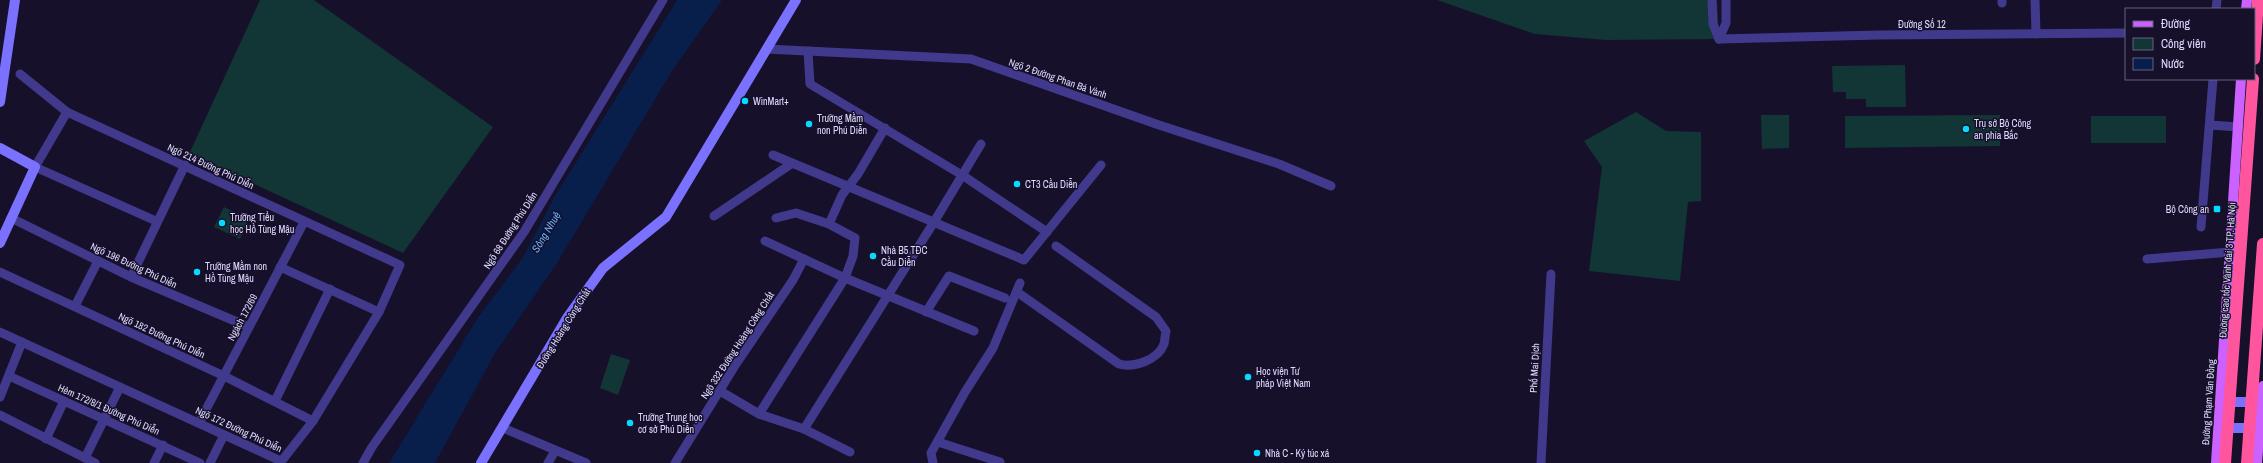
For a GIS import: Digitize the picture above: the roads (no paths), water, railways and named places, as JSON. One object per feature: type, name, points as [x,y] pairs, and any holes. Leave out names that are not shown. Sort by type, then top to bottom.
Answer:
[{"type":"highway","points":[[2255,44],[2258,0]]},
{"type":"highway","name":"Đường cao tốc Vành đai 3 TP. Hà Nội","points":[[2225,463],[2253,80]]},
{"type":"highway","points":[[2247,463],[2263,244]]},
{"type":"main road","name":"Đường Phạm Văn Đồng","points":[[2216,463],[2241,80]]},
{"type":"main road","points":[[2257,463],[2262,428],[2263,386]]},
{"type":"street","points":[[0,102],[15,0]]},
{"type":"street","name":"Ngõ 68 Đường Phú Diễn","points":[[363,463],[372,447],[524,232],[663,0]]},
{"type":"street","name":"Đường Hoàng Công Chất","points":[[481,463],[567,318],[603,268],[666,217],[796,0]]},
{"type":"street","points":[[1712,0],[1713,24],[1719,39]]},
{"type":"street","points":[[1719,39],[1726,23],[1726,0]]},
{"type":"street","points":[[2035,0],[2036,34]]},
{"type":"street","name":"Đường Số 12","points":[[1719,39],[2125,33]]},
{"type":"street","name":"Ngõ 2 Đường Phan Bá Vành","points":[[766,49],[972,59],[1152,122],[1279,164],[1331,186]]},
{"type":"street","points":[[808,51],[810,84],[962,175],[1046,232]]},
{"type":"street","name":"Ngõ 214 Đường Phú Diễn","points":[[20,74],[67,112],[400,265]]},
{"type":"street","points":[[2201,227],[2213,80]]},
{"type":"street","points":[[0,243],[36,168],[67,112]]},
{"type":"street","points":[[2210,125],[2238,127]]},
{"type":"street","points":[[829,224],[842,195],[858,174],[885,128]]},
{"type":"street","points":[[804,429],[934,222],[981,144]]},
{"type":"street","points":[[0,148],[36,168],[156,221]]},
{"type":"street","points":[[773,155],[791,164],[1024,260],[1101,165]]},
{"type":"street","points":[[714,216],[791,164]]},
{"type":"street","points":[[130,277],[156,221],[185,165]]},
{"type":"street","points":[[759,414],[845,278],[853,256],[855,238],[829,224],[796,213],[776,218]]},
{"type":"street","name":"Ngõ 196 Đường Phú Diễn","points":[[11,218],[130,277],[249,327]]},
{"type":"street","name":"Ngách 172/69","points":[[199,423],[304,222]]},
{"type":"street","points":[[765,241],[845,278],[974,331]]},
{"type":"street","points":[[1017,292],[1119,364],[1128,366],[1139,364],[1156,354],[1164,345],[1166,331],[1156,317],[1056,246]]},
{"type":"street","points":[[2147,259],[2230,252]]},
{"type":"street","name":"Ngõ 332 Đường Hoàng Công Chất","points":[[675,463],[793,280],[804,259]]},
{"type":"street","points":[[75,306],[98,261]]},
{"type":"street","name":"Ngõ 172 Đường Phú Diễn","points":[[0,332],[199,423],[280,462],[313,421],[379,312],[400,265]]},
{"type":"street","points":[[280,267],[379,312]]},
{"type":"street","name":"Ngõ 182 Đường Phú Diễn","points":[[0,272],[224,376],[313,421]]},
{"type":"street","name":"Phố Mai Dịch","points":[[1541,463],[1551,274]]},
{"type":"street","points":[[926,312],[949,276],[1005,298]]},
{"type":"street","points":[[933,463],[931,453],[965,392],[993,348],[1020,283]]},
{"type":"street","points":[[275,402],[330,289]]},
{"type":"street","points":[[0,397],[22,342]]},
{"type":"street","name":"Hẻm 172/8/1 Đường Phú Diễn","points":[[9,376],[200,463]]},
{"type":"street","points":[[85,458],[120,387]]},
{"type":"street","points":[[720,391],[759,414],[804,429],[850,452]]},
{"type":"street","points":[[46,439],[64,401]]},
{"type":"street","points":[[2220,402],[2263,402]]},
{"type":"street","points":[[0,415],[96,463]]},
{"type":"street","points":[[503,428],[586,463]]},
{"type":"street","points":[[2218,428],[2262,428]]},
{"type":"street","points":[[210,463],[224,435]]},
{"type":"street","points":[[938,442],[1000,462]]},
{"type":"street","points":[[154,463],[163,445]]},
{"type":"street","points":[[548,463],[555,451]]},
{"type":"water","name":"Sông Nhuệ","points":[[677,0],[722,0],[672,71],[557,263],[495,353],[435,463],[389,463],[479,316],[522,259],[555,196]]},
{"type":"place","name":"WinMart+","points":[[745,101]]},
{"type":"place","name":"Trường Mầm non Phú Diễn","points":[[809,124]]},
{"type":"place","name":"Trụ sở Bộ Công an phía Bắc","points":[[1966,129]]},
{"type":"place","name":"CT3 Cầu Diễn","points":[[1017,184]]},
{"type":"place","name":"Bộ Công an","points":[[2217,209]]},
{"type":"place","name":"Trường Tiểu học Hồ Tùng Mậu","points":[[222,223]]},
{"type":"place","name":"Nhà B5 TĐC Cầu Diễn","points":[[873,256]]},
{"type":"place","name":"Trường Mầm non Hồ Tùng Mậu","points":[[197,272]]},
{"type":"place","name":"Học viện Tư pháp Việt Nam","points":[[1248,377]]},
{"type":"place","name":"Trường Trung học cơ sở Phú Diễn","points":[[630,423]]},
{"type":"place","name":"Nhà C - Ký túc xá","points":[[1257,453]]}]
